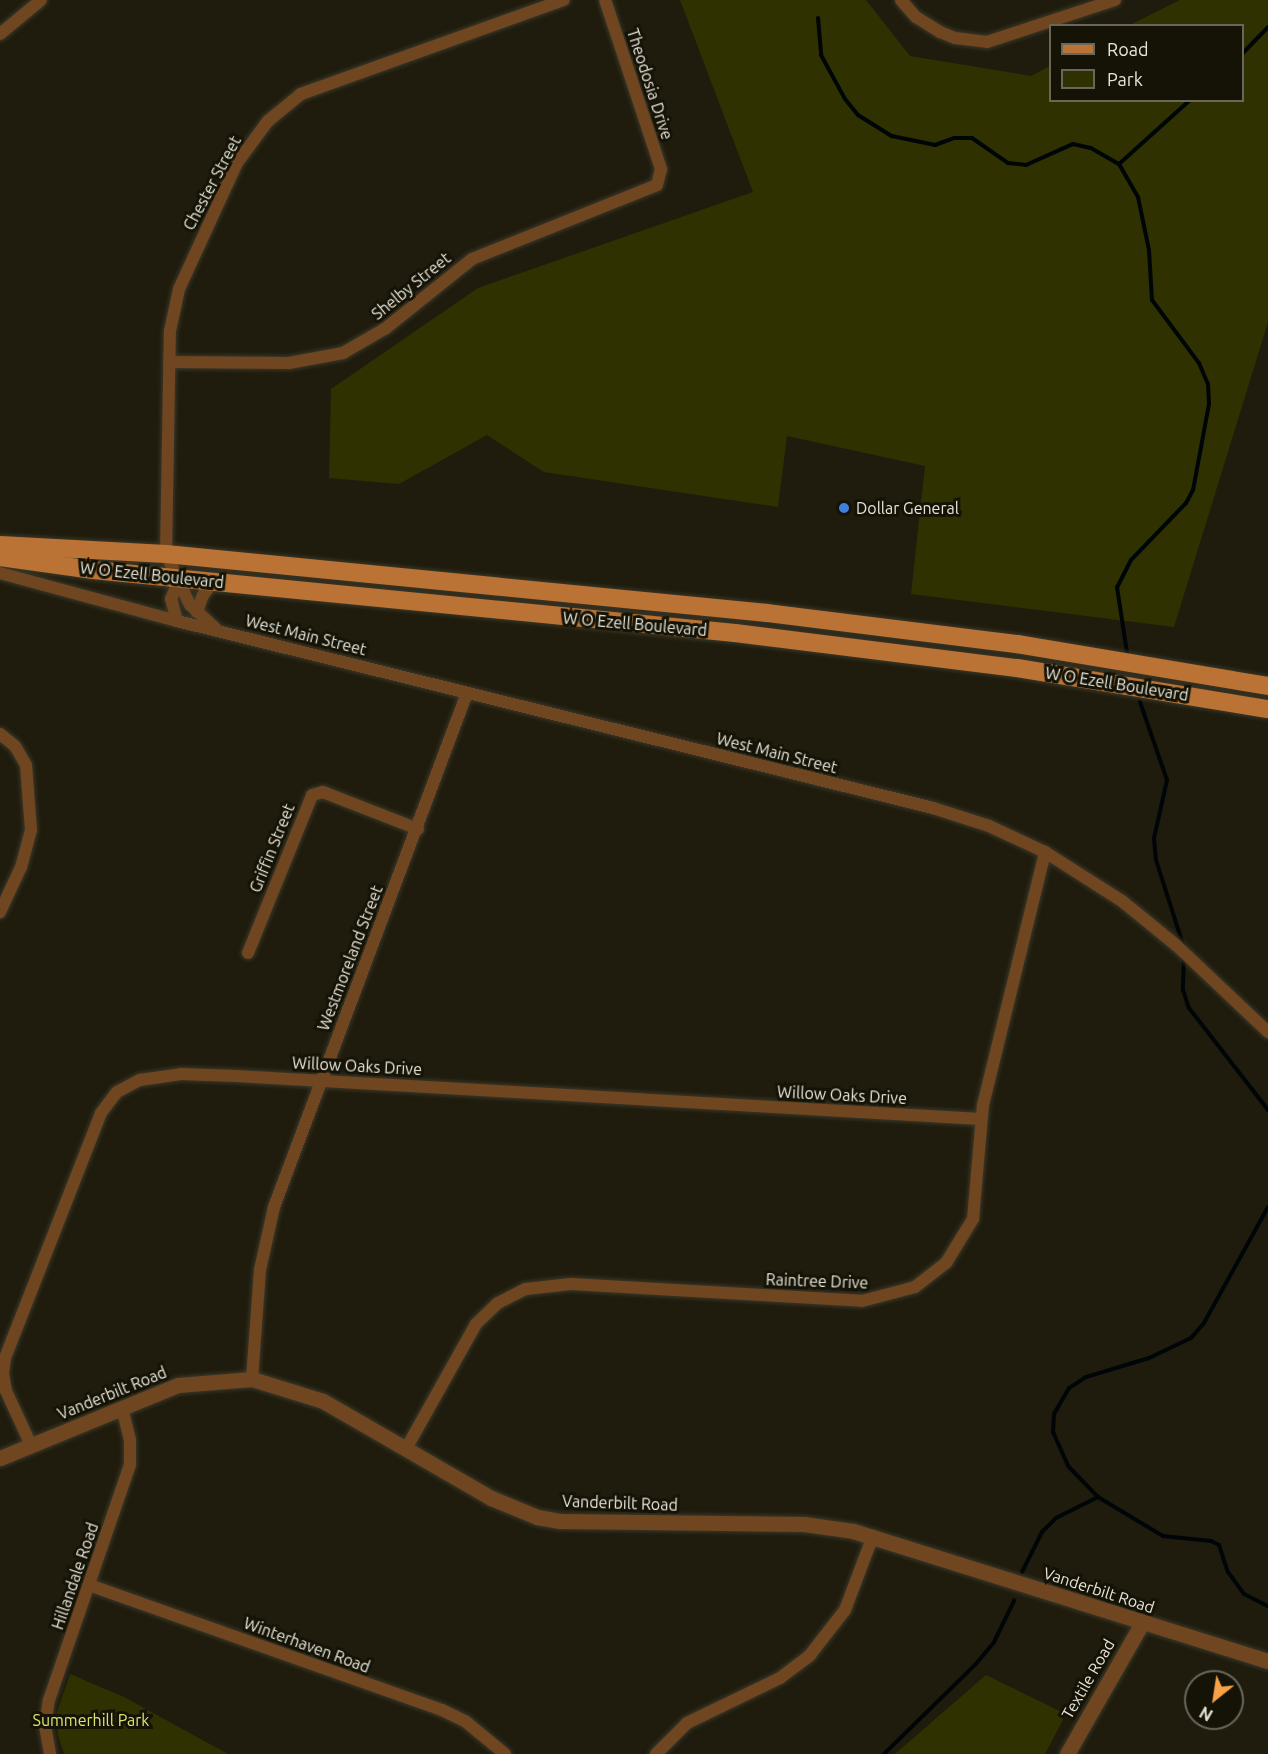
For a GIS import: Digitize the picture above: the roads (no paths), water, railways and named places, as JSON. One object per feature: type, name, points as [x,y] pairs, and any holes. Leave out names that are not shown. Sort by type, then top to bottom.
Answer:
[{"type":"main road","name":"W O Ezell Boulevard","points":[[0,545],[166,554],[711,608],[1028,646],[1268,686]]},
{"type":"main road","name":"W O Ezell Boulevard","points":[[0,557],[326,594],[709,631],[1017,668],[1268,710]]},
{"type":"main road","points":[[326,594],[329,570]]},
{"type":"main road","points":[[477,609],[481,585]]},
{"type":"main road","points":[[709,631],[711,608]]},
{"type":"main road","points":[[866,650],[869,626]]},
{"type":"street","points":[[0,34],[41,0]]},
{"type":"street","name":"Chester Street","points":[[166,554],[169,362],[175,303],[194,252],[237,163],[283,106],[320,85],[564,0]]},
{"type":"street","name":"Theodosia Drive","points":[[605,0],[661,169],[660,179]]},
{"type":"street","points":[[901,0],[916,17],[940,32],[955,38],[987,42],[1115,0]]},
{"type":"street","name":"Shelby Street","points":[[169,362],[296,362],[343,352],[386,328],[472,259],[652,189],[660,179]]},
{"type":"street","points":[[166,554],[180,578],[171,599],[177,621]]},
{"type":"street","name":"West Main Street","points":[[0,573],[177,621],[933,808],[989,826],[1046,852],[1097,883],[1176,945],[1268,1032]]},
{"type":"street","name":"West Main Street","points":[[180,578],[186,599],[218,631]]},
{"type":"street","points":[[197,612],[203,595],[213,582]]},
{"type":"street","name":"Westmoreland Street","points":[[252,1379],[260,1270],[268,1228],[321,1081],[468,693]]},
{"type":"street","points":[[0,734],[15,746],[26,765],[31,830],[21,867],[0,912]]},
{"type":"street","name":"Griffin Street","points":[[248,953],[312,795],[323,792],[418,829]]},
{"type":"street","name":"Raintree Drive","points":[[407,1447],[476,1324],[498,1303],[526,1289],[570,1284],[862,1301],[915,1287],[946,1263],[969,1230],[975,1207],[981,1119],[1046,852]]},
{"type":"street","name":"Willow Oaks Drive","points":[[31,1445],[6,1391],[3,1366],[88,1140],[108,1102],[128,1085],[167,1075],[321,1081],[981,1119]]},
{"type":"street","name":"Vanderbilt Road","points":[[0,1458],[178,1385],[219,1379],[252,1379],[323,1401],[407,1447],[491,1498],[537,1517],[560,1521],[804,1524],[873,1536],[1268,1661]]},
{"type":"street","name":"Hillandale Road","points":[[50,1754],[45,1727],[49,1700],[130,1466],[130,1440],[122,1408]]},
{"type":"street","points":[[656,1754],[687,1723],[780,1678],[810,1654],[845,1610],[873,1536]]},
{"type":"street","name":"Winterhaven Road","points":[[89,1585],[442,1710],[465,1721],[505,1754]]},
{"type":"street","name":"Textile Road","points":[[1067,1754],[1142,1623]]},
{"type":"waterway","points":[[818,18],[821,55],[845,99],[858,115],[892,136],[935,145],[954,138],[972,138],[1008,163],[1026,165],[1073,144],[1091,148],[1119,164],[1138,197],[1149,250],[1152,300],[1199,363],[1208,384],[1209,404],[1193,490],[1186,503],[1131,560],[1117,587],[1127,652]]},
{"type":"waterway","points":[[1244,52],[1268,27]]},
{"type":"waterway","points":[[1119,164],[1188,102]]},
{"type":"waterway","points":[[1140,702],[1167,780],[1154,838],[1156,860],[1184,948]]},
{"type":"waterway","points":[[1184,956],[1183,990],[1189,1008],[1268,1110]]},
{"type":"waterway","points":[[1268,1207],[1204,1323],[1191,1338],[1149,1358],[1086,1377],[1069,1388],[1054,1414],[1053,1432],[1068,1466],[1098,1497],[1163,1536],[1211,1541],[1219,1545],[1228,1572],[1244,1594],[1268,1606]]},
{"type":"waterway","points":[[1022,1572],[1042,1532],[1056,1518],[1098,1497]]},
{"type":"waterway","points":[[884,1754],[975,1665],[994,1642],[1014,1601]]},
{"type":"place","name":"Dollar General","points":[[844,508]]},
{"type":"park label","name":"Summerhill Park","points":[[91,1720]]}]
